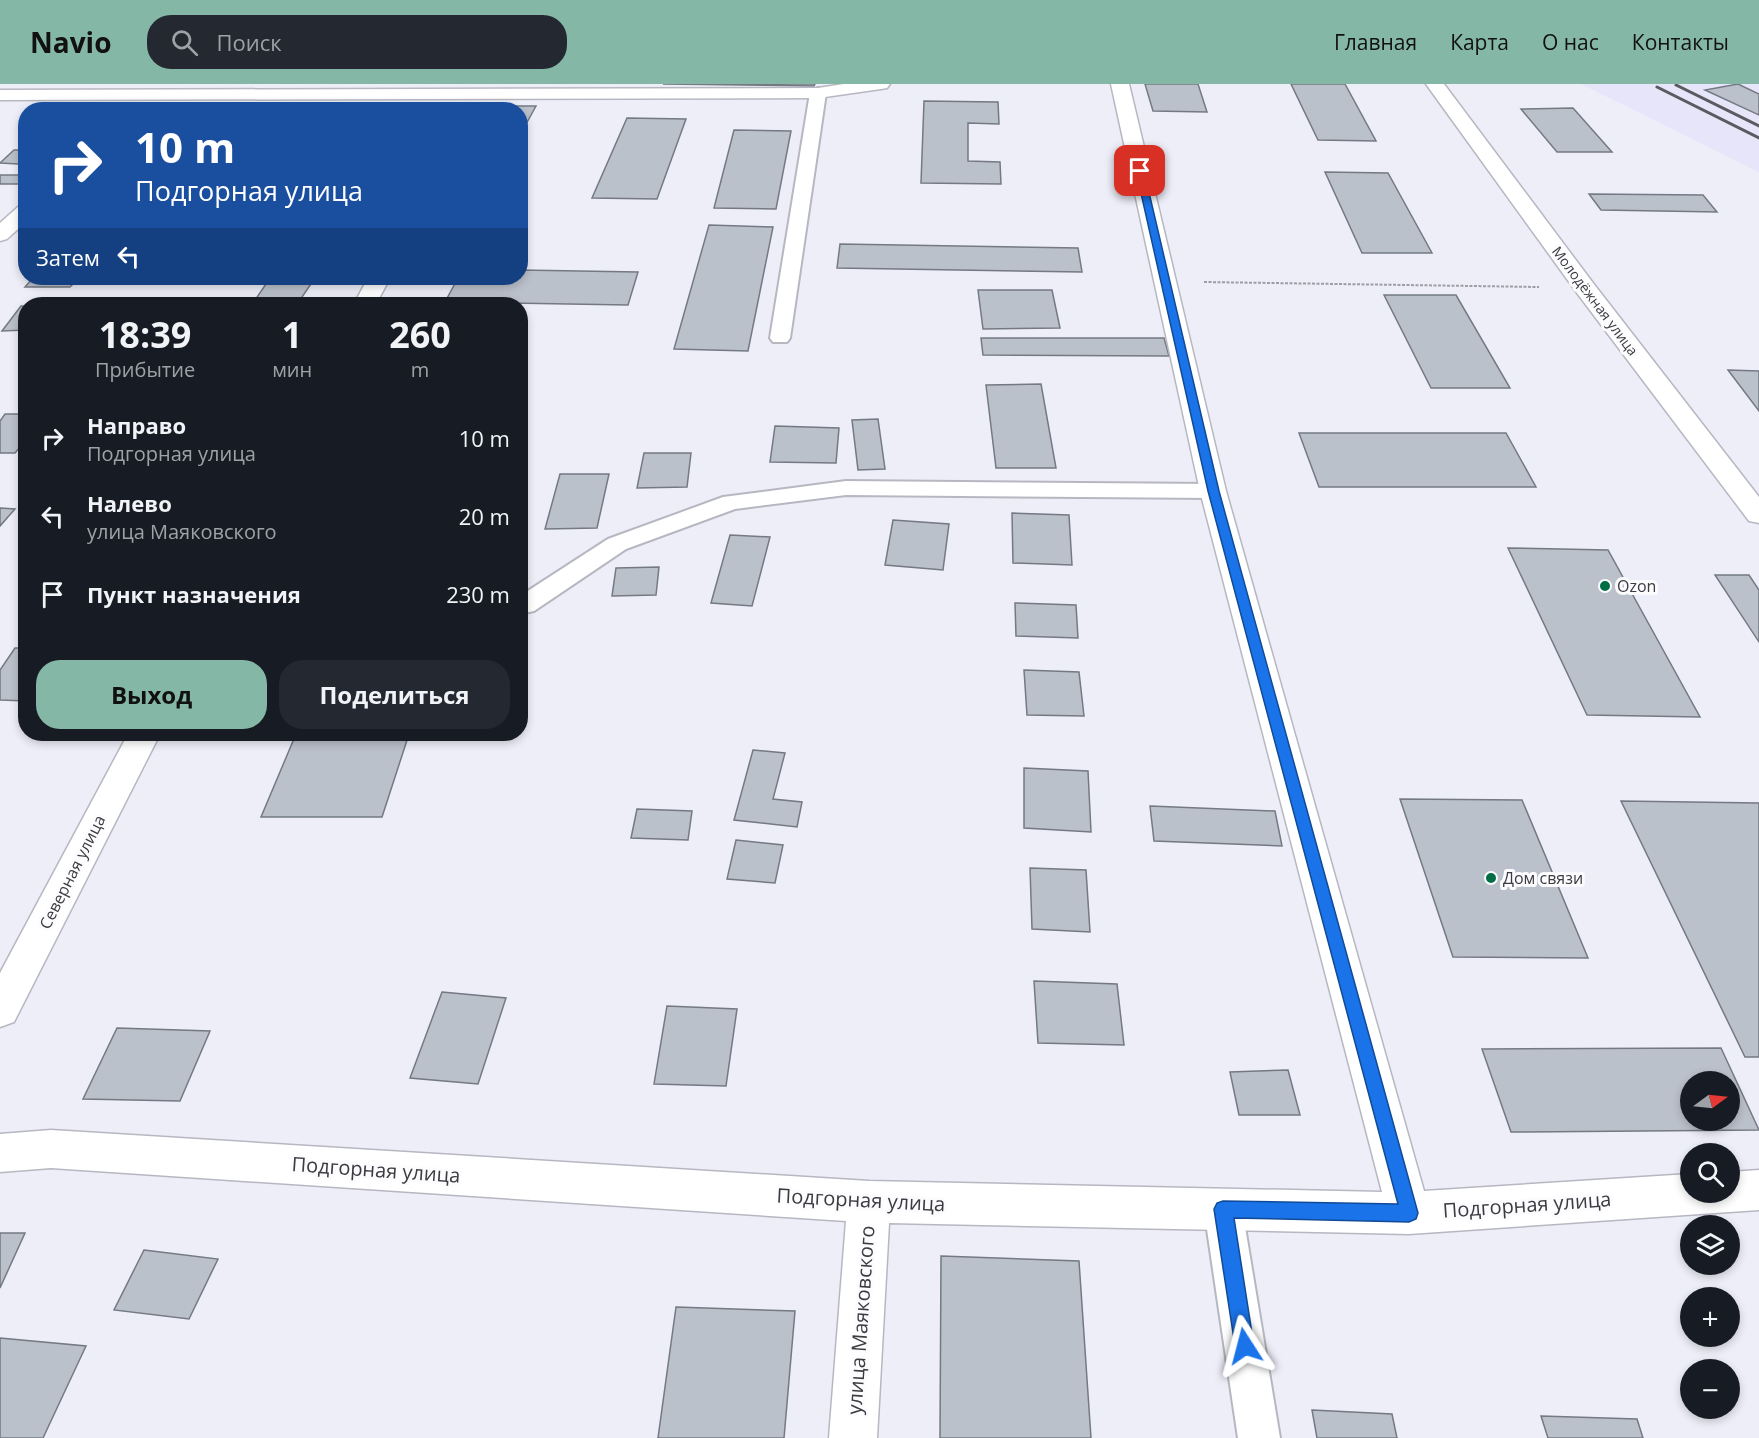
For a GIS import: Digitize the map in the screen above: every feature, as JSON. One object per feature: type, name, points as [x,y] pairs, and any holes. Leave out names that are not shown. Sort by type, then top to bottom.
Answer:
[{"type":"street","points":[[470,102],[494,84]]},
{"type":"street","points":[[0,95],[134,90],[470,102],[818,93],[881,84]]},
{"type":"street","points":[[1120,84],[1213,491],[1409,1213]]},
{"type":"street","name":"Молодёжная улица","points":[[1435,84],[1585,288],[1759,515]]},
{"type":"street","points":[[123,102],[134,90]]},
{"type":"street","points":[[0,235],[18,218]]},
{"type":"street","name":"Северная улица","points":[[0,1010],[140,741]]},
{"type":"street","name":"Подгорная улица","points":[[0,1153],[51,1149],[869,1202],[1409,1213],[1680,1195]]},
{"type":"street","points":[[1740,1191],[1759,1190]]},
{"type":"street","name":"улица Маяковского","points":[[853,1438],[869,1202]]},
{"type":"lane","points":[[780,338],[818,93]]},
{"type":"lane","points":[[528,603],[617,544],[731,502],[846,488],[1213,491]]},
{"type":"lane","points":[[1223,1209],[1259,1438]]},
{"type":"path","points":[[1164,281],[1585,288]]},
{"type":"shaded area","points":[[1581,84],[1759,84],[1759,172]]},
{"type":"building","points":[[663,84],[815,84],[814,86]]},
{"type":"building","points":[[1145,84],[1198,84],[1207,112],[1153,111]]},
{"type":"building","points":[[1291,84],[1345,84],[1376,141],[1318,140]]},
{"type":"building","points":[[1738,84],[1759,94],[1759,115],[1705,90]]},
{"type":"building","points":[[924,101],[998,102],[999,124],[968,123],[968,161],[1000,162],[1001,184],[921,183]]},
{"type":"building","points":[[528,106],[536,106],[528,120]]},
{"type":"building","points":[[1573,108],[1612,152],[1557,152],[1521,109]]},
{"type":"building","points":[[627,118],[686,119],[657,199],[592,198]]},
{"type":"building","points":[[734,130],[791,131],[776,209],[714,208]]},
{"type":"building","points":[[14,150],[18,150],[18,164],[0,163]]},
{"type":"building","points":[[1325,172],[1388,173],[1432,253],[1362,253]]},
{"type":"building","points":[[0,175],[18,175],[18,184],[0,184]]},
{"type":"building","points":[[1589,194],[1703,195],[1717,212],[1601,210]]},
{"type":"building","points":[[709,225],[773,227],[748,351],[674,349]]},
{"type":"building","points":[[840,244],[1078,248],[1082,272],[837,268]]},
{"type":"building","points":[[528,270],[638,272],[628,305],[528,303],[528,297],[448,297],[454,285],[528,285]]},
{"type":"building","points":[[27,285],[72,285],[70,287],[25,287]]},
{"type":"building","points":[[265,285],[310,285],[302,297],[257,297]]},
{"type":"building","points":[[978,290],[1052,290],[1060,328],[983,329]]},
{"type":"building","points":[[1384,295],[1456,295],[1510,388],[1431,388]]},
{"type":"building","points":[[18,310],[18,330],[2,331]]},
{"type":"building","points":[[981,338],[1164,338],[1169,356],[983,355]]},
{"type":"building","points":[[1728,370],[1759,371],[1759,411]]},
{"type":"building","points":[[1041,384],[1056,468],[996,468],[986,385]]},
{"type":"building","points":[[5,414],[18,414],[18,449],[15,453],[0,453],[0,421]]},
{"type":"building","points":[[878,419],[885,469],[858,470],[852,420]]},
{"type":"building","points":[[775,426],[839,428],[836,463],[770,462]]},
{"type":"building","points":[[1299,433],[1506,433],[1536,487],[1319,487]]},
{"type":"building","points":[[644,453],[691,453],[687,487],[637,488]]},
{"type":"building","points":[[560,474],[609,474],[597,528],[545,529]]},
{"type":"building","points":[[0,508],[15,509],[0,526]]},
{"type":"building","points":[[1012,513],[1069,515],[1072,565],[1013,563]]},
{"type":"building","points":[[893,520],[949,524],[943,570],[885,565]]},
{"type":"building","points":[[730,535],[770,537],[752,606],[711,603]]},
{"type":"building","points":[[1508,548],[1608,550],[1700,717],[1587,715]]},
{"type":"building","points":[[659,567],[656,595],[612,596],[616,568]]},
{"type":"building","points":[[1715,575],[1749,575],[1759,590],[1759,642]]},
{"type":"building","points":[[1015,603],[1076,605],[1078,638],[1016,636]]},
{"type":"building","points":[[15,648],[18,648],[18,701],[0,700],[0,670]]},
{"type":"building","points":[[1024,670],[1079,672],[1084,716],[1027,715]]},
{"type":"building","points":[[293,741],[407,741],[382,817],[261,817]]},
{"type":"building","points":[[753,750],[785,753],[773,799],[802,802],[797,827],[734,820]]},
{"type":"building","points":[[1024,768],[1088,771],[1091,832],[1024,828]]},
{"type":"building","name":"Дом связи","points":[[1400,799],[1522,800],[1588,958],[1453,957]]},
{"type":"building","points":[[1621,801],[1759,803],[1759,1057],[1745,1057]]},
{"type":"building","points":[[1150,806],[1275,811],[1282,846],[1154,841]]},
{"type":"building","points":[[637,809],[692,811],[688,840],[631,838]]},
{"type":"building","points":[[736,840],[783,845],[775,883],[727,879]]},
{"type":"building","points":[[1030,868],[1086,870],[1090,932],[1032,929]]},
{"type":"building","points":[[1034,981],[1117,984],[1124,1045],[1038,1043]]},
{"type":"building","points":[[442,992],[506,998],[478,1084],[410,1078]]},
{"type":"building","points":[[667,1006],[737,1009],[726,1086],[654,1084]]},
{"type":"building","points":[[117,1028],[210,1031],[180,1101],[83,1099]]},
{"type":"building","points":[[1721,1048],[1732,1071],[1680,1071],[1680,1131],[1511,1132],[1482,1049]]},
{"type":"building","points":[[1288,1070],[1300,1115],[1239,1115],[1230,1072]]},
{"type":"building","points":[[1740,1089],[1759,1130],[1740,1130]]},
{"type":"building","points":[[0,1233],[25,1233],[0,1288]]},
{"type":"building","points":[[144,1250],[218,1259],[189,1319],[114,1310]]},
{"type":"building","points":[[941,1256],[1079,1261],[1091,1438],[940,1438]]},
{"type":"building","points":[[676,1307],[795,1311],[784,1438],[658,1438]]},
{"type":"building","points":[[0,1338],[86,1346],[43,1438],[0,1438]]},
{"type":"building","points":[[1312,1410],[1392,1414],[1397,1438],[1317,1438]]},
{"type":"building","points":[[1541,1416],[1637,1419],[1643,1438],[1548,1438]]},
{"type":"railway","points":[[1676,85],[1759,126]]},
{"type":"railway","points":[[1657,87],[1759,138]]},
{"type":"place","name":"Ozon","points":[[1605,586]]},
{"type":"place","name":"Дом связи","points":[[1491,878]]},
{"type":"route","points":[[1140,171],[1213,491],[1409,1213],[1223,1209],[1245,1346]]}]
